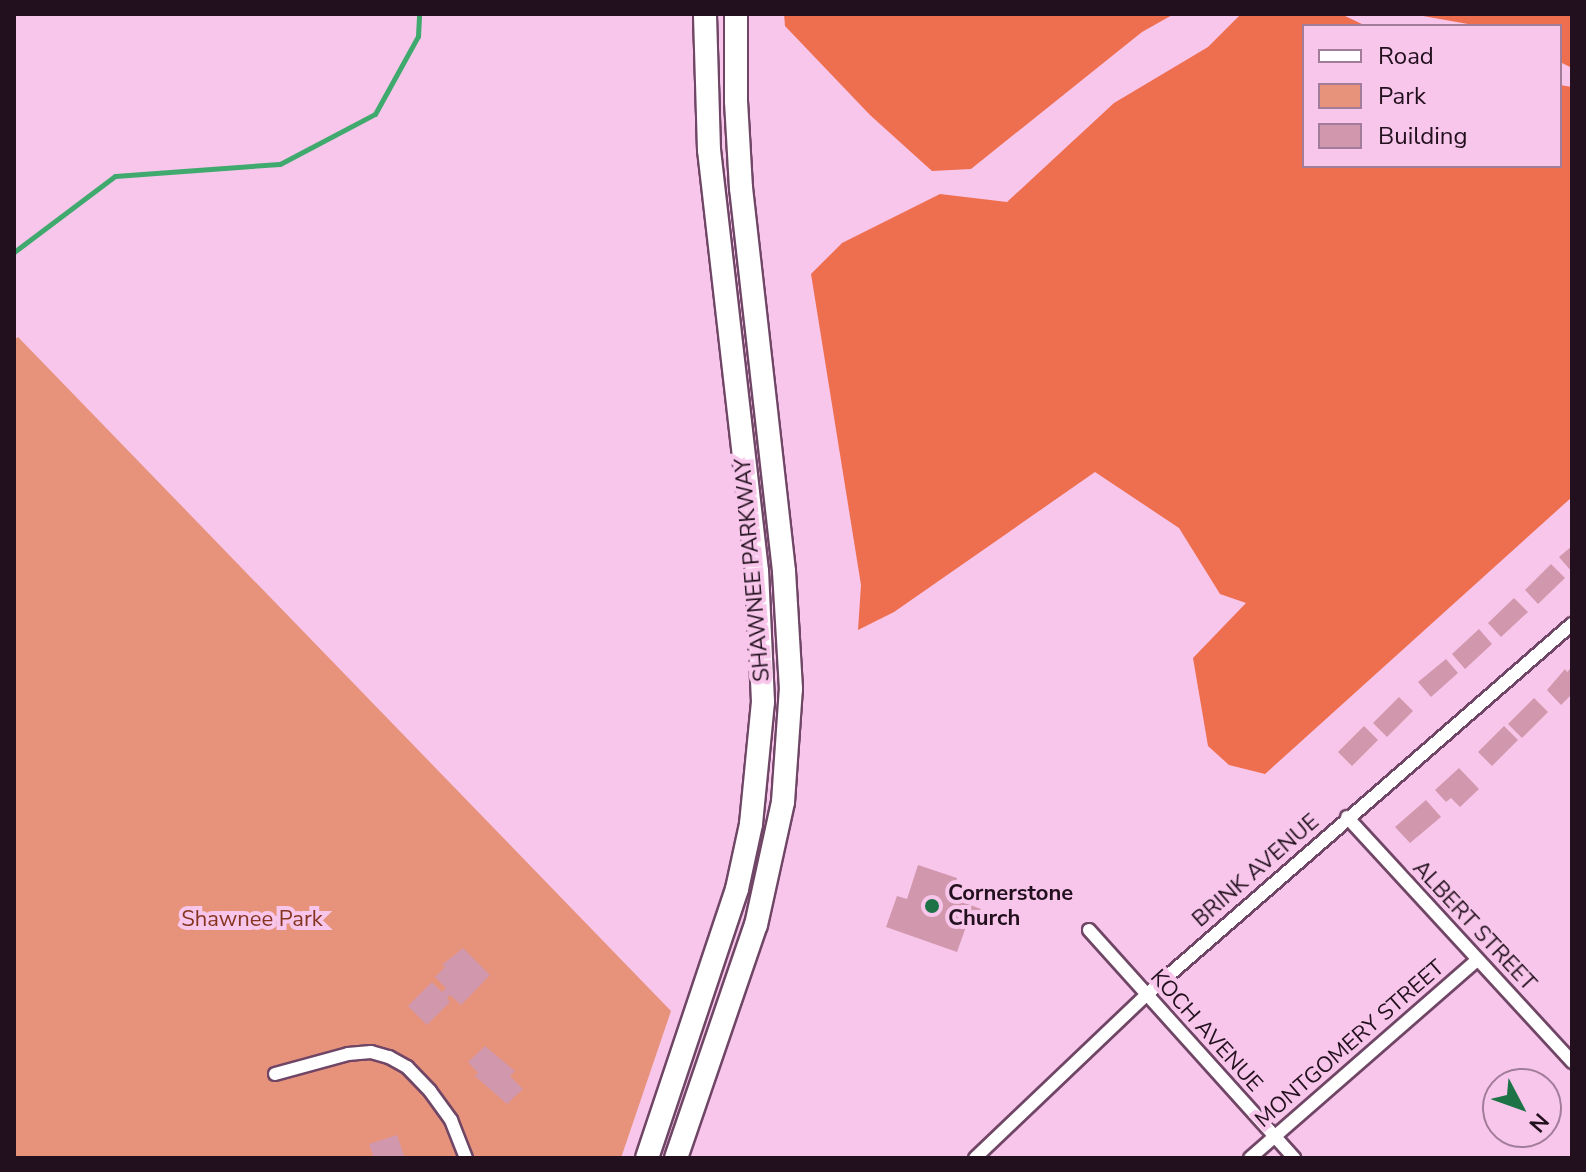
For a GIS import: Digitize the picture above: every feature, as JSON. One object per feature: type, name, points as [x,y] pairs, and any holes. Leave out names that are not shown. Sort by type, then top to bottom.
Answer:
[{"type":"highway","name":"SHAWNEE PARKWAY","points":[[647,1158],[722,943],[737,889],[751,824],[763,702],[757,571],[706,103],[705,14]]},
{"type":"highway","name":"SHAWNEE PARKWAY","points":[[676,1158],[756,925],[783,802],[788,748],[789,633],[741,188],[736,101],[736,14]]},
{"type":"street","name":"BRINK AVENUE","points":[[975,1158],[1146,995],[1572,624]]},
{"type":"street","name":"ALBERT STREET","points":[[1347,817],[1572,1062]]},
{"type":"street","name":"KOCH AVENUE","points":[[1089,930],[1294,1158]]},
{"type":"street","name":"MONTGOMERY STREET","points":[[1250,1158],[1477,960]]},
{"type":"street","points":[[275,1074],[348,1054],[371,1052],[389,1057],[407,1067],[430,1091],[451,1120],[466,1158]]},
{"type":"green space","name":"Shawnee Park","points":[[18,337],[671,1011],[621,1158],[14,1158],[14,340]]},
{"type":"shaded area","points":[[784,14],[1174,14],[1142,32],[971,169],[932,171],[870,115],[785,26]]},
{"type":"shaded area","points":[[1241,14],[1341,14],[1362,24],[1302,24],[1302,168],[1562,168],[1562,85],[1572,87],[1572,497],[1265,774],[1229,765],[1208,746],[1193,658],[1246,603],[1220,594],[1179,528],[1095,472],[894,612],[858,630],[861,585],[811,274],[842,243],[940,194],[1007,202],[1114,103],[1208,47]]},
{"type":"shaded area","points":[[1412,14],[1572,14],[1572,68],[1562,63],[1562,24],[1468,24]]},
{"type":"building","points":[[1572,546],[1572,572],[1559,557]]},
{"type":"building","points":[[1551,564],[1565,578],[1538,604],[1525,590]]},
{"type":"building","points":[[1514,598],[1528,612],[1501,637],[1488,623]]},
{"type":"building","points":[[1479,629],[1492,644],[1465,669],[1452,654]]},
{"type":"building","points":[[1446,659],[1458,673],[1431,697],[1418,682]]},
{"type":"building","points":[[1572,667],[1572,694],[1561,705],[1547,690],[1565,669],[1567,672]]},
{"type":"building","points":[[1399,697],[1413,711],[1387,737],[1373,723]]},
{"type":"building","points":[[1534,698],[1548,712],[1522,738],[1508,724]]},
{"type":"building","points":[[1364,726],[1378,740],[1352,766],[1338,752]]},
{"type":"building","points":[[1504,726],[1518,740],[1492,766],[1478,752]]},
{"type":"building","points":[[1459,768],[1479,789],[1460,807],[1451,798],[1446,802],[1435,790]]},
{"type":"building","points":[[1426,800],[1441,817],[1410,843],[1395,827]]},
{"type":"building","name":"Cornerstone Church","points":[[918,865],[957,878],[953,892],[964,895],[962,902],[981,909],[977,920],[958,913],[957,917],[968,921],[957,952],[886,927],[897,896],[907,899]]},
{"type":"building","points":[[463,948],[490,975],[461,1005],[450,995],[447,998],[450,1002],[427,1025],[408,1006],[432,982],[442,992],[446,988],[435,977],[445,967],[442,965]]},
{"type":"building","points":[[485,1046],[515,1071],[510,1076],[523,1089],[507,1104],[475,1076],[478,1073],[468,1062]]},
{"type":"building","points":[[397,1135],[405,1158],[374,1158],[369,1144]]},
{"type":"waterway","points":[[14,252],[115,176],[280,164],[375,114],[418,36],[419,14]]},
{"type":"place","name":"Cornerstone Church","points":[[932,906]]}]
